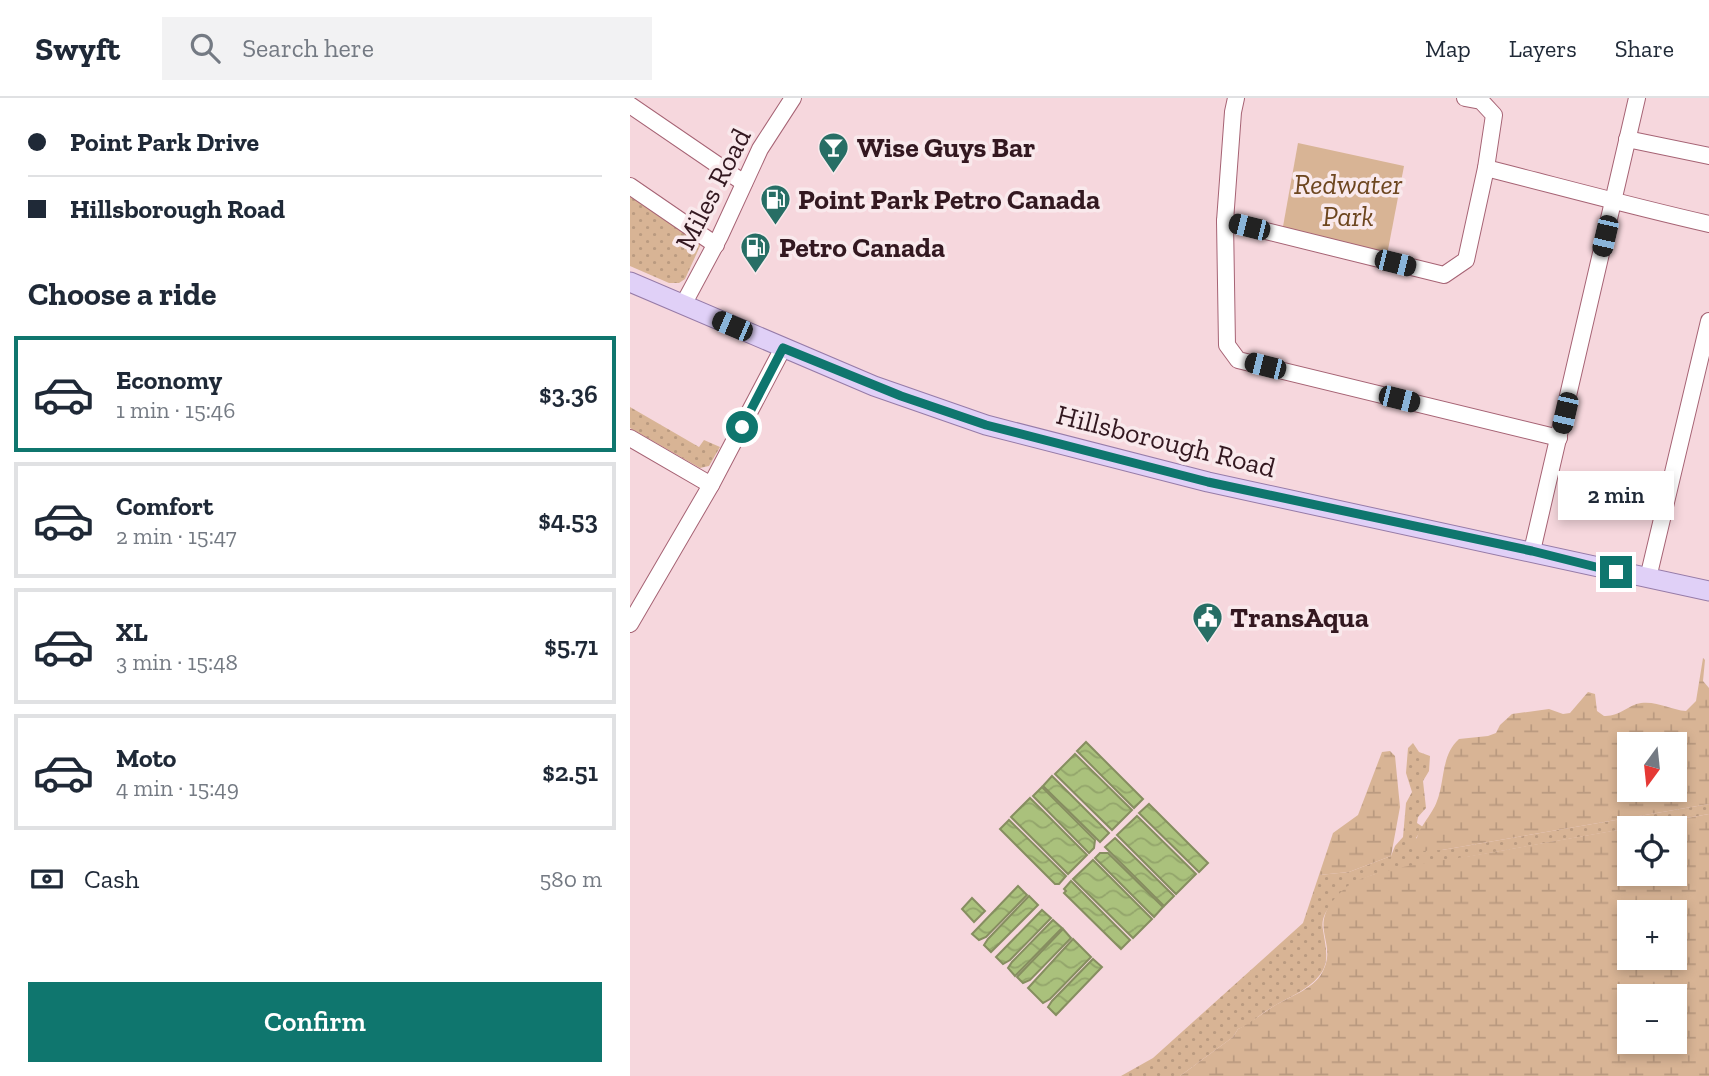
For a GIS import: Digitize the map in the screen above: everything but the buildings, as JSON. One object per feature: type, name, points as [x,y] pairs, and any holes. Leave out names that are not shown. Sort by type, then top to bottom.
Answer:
[{"type":"main road","name":"Hillsborough Road","points":[[630,282],[901,396],[986,425],[1208,482],[1709,591]]},
{"type":"street","name":"Miles Road","points":[[683,305],[716,245],[764,142],[793,98]]},
{"type":"street","points":[[1236,98],[1225,221],[1227,345],[1238,360],[1559,438]]},
{"type":"street","points":[[1225,221],[1444,275],[1466,260],[1486,168],[1494,115],[1481,101],[1465,98]]},
{"type":"street","points":[[1532,551],[1637,98]]},
{"type":"street","points":[[636,104],[744,183]]},
{"type":"street","points":[[1627,138],[1709,156]]},
{"type":"street","points":[[1486,168],[1709,224]]},
{"type":"street","points":[[630,186],[716,245]]},
{"type":"street","points":[[1648,578],[1709,321]]},
{"type":"street","points":[[630,624],[711,485],[783,348]]},
{"type":"street","points":[[630,438],[711,485]]},
{"type":"green space","name":"Redwater Park","points":[[1298,143],[1404,166],[1387,255],[1282,232]]},
{"type":"green space","points":[[630,190],[701,244],[685,279],[679,283],[669,283],[630,266]]},
{"type":"green space","points":[[630,407],[699,447],[704,440],[720,447],[709,466],[700,468],[630,428]]},
{"type":"green space","points":[[1703,658],[1703,681],[1709,688],[1709,804],[1639,816],[1617,816],[1617,820],[1442,850],[1422,851],[1416,846],[1418,834],[1435,807],[1440,793],[1446,760],[1459,739],[1496,733],[1512,714],[1549,709],[1563,714],[1570,713],[1588,692],[1595,694],[1597,711],[1604,716],[1614,715],[1641,703],[1653,703],[1686,711],[1696,701]]},
{"type":"green space","points":[[1413,743],[1419,752],[1430,756],[1429,771],[1423,781],[1426,808],[1418,817],[1417,823],[1423,827],[1416,838],[1442,850],[1617,820],[1617,830],[1369,876],[1340,894],[1325,913],[1325,965],[1319,976],[1309,985],[1238,1029],[1233,1037],[1180,1076],[1121,1076],[1153,1058],[1303,923],[1319,875],[1349,872],[1391,856],[1403,837],[1406,803],[1412,792],[1406,773],[1408,748]]},
{"type":"green space","points":[[1390,751],[1395,756],[1400,807],[1391,856],[1349,872],[1319,875],[1333,833],[1358,815],[1382,752]]},
{"type":"green space","points":[[1709,804],[1709,814],[1687,818],[1639,816]]},
{"type":"green space","points":[[1709,814],[1709,1076],[1180,1076],[1233,1037],[1238,1029],[1318,979],[1326,961],[1325,914],[1343,890],[1354,882],[1386,871],[1617,830],[1617,886],[1687,886],[1687,818]]},
{"type":"water","points":[[1086,742],[1143,799],[1134,808],[1077,751]]},
{"type":"water","points":[[1075,754],[1132,810],[1112,830],[1055,774]]},
{"type":"water","points":[[1052,776],[1109,833],[1100,842],[1043,786]]},
{"type":"water","points":[[1042,787],[1095,840],[1094,848],[1089,853],[1033,796]]},
{"type":"water","points":[[1030,798],[1087,855],[1068,874],[1011,817]]},
{"type":"water","points":[[1149,804],[1208,863],[1199,872],[1139,813]]},
{"type":"water","points":[[1137,816],[1196,874],[1176,894],[1117,835]]},
{"type":"water","points":[[1009,820],[1066,876],[1059,884],[1055,884],[1000,829]]},
{"type":"water","points":[[1115,838],[1174,896],[1164,906],[1105,847]]},
{"type":"water","points":[[1100,853],[1108,853],[1163,907],[1154,917],[1095,858]]},
{"type":"water","points":[[1093,860],[1152,919],[1133,938],[1073,879]]},
{"type":"water","points":[[1071,881],[1130,940],[1121,949],[1064,893]]},
{"type":"water","points":[[1018,886],[1027,895],[986,937],[979,940],[972,934]]},
{"type":"water","points":[[1029,896],[1038,905],[991,952],[984,945],[988,939]]},
{"type":"water","points":[[972,898],[985,911],[974,922],[962,909]]},
{"type":"water","points":[[1042,910],[1051,918],[1003,964],[996,957]]},
{"type":"water","points":[[1053,920],[1062,928],[1015,976],[1008,968],[1012,962]]},
{"type":"water","points":[[1063,929],[1071,938],[1030,980],[1023,983],[1017,977]]},
{"type":"water","points":[[1073,939],[1091,957],[1043,1003],[1028,988]]},
{"type":"water","points":[[1093,959],[1102,967],[1056,1015],[1048,1007]]},
{"type":"place","name":"Wise Guys Bar","points":[[834,174]]},
{"type":"place","name":"Point Park Petro Canada","points":[[775,226]]},
{"type":"place","name":"Petro Canada","points":[[756,274]]},
{"type":"place","name":"TransAqua","points":[[1207,644]]},
{"type":"route","points":[[742,427],[783,348],[901,396],[986,425],[1208,482],[1532,551],[1616,572]]}]
